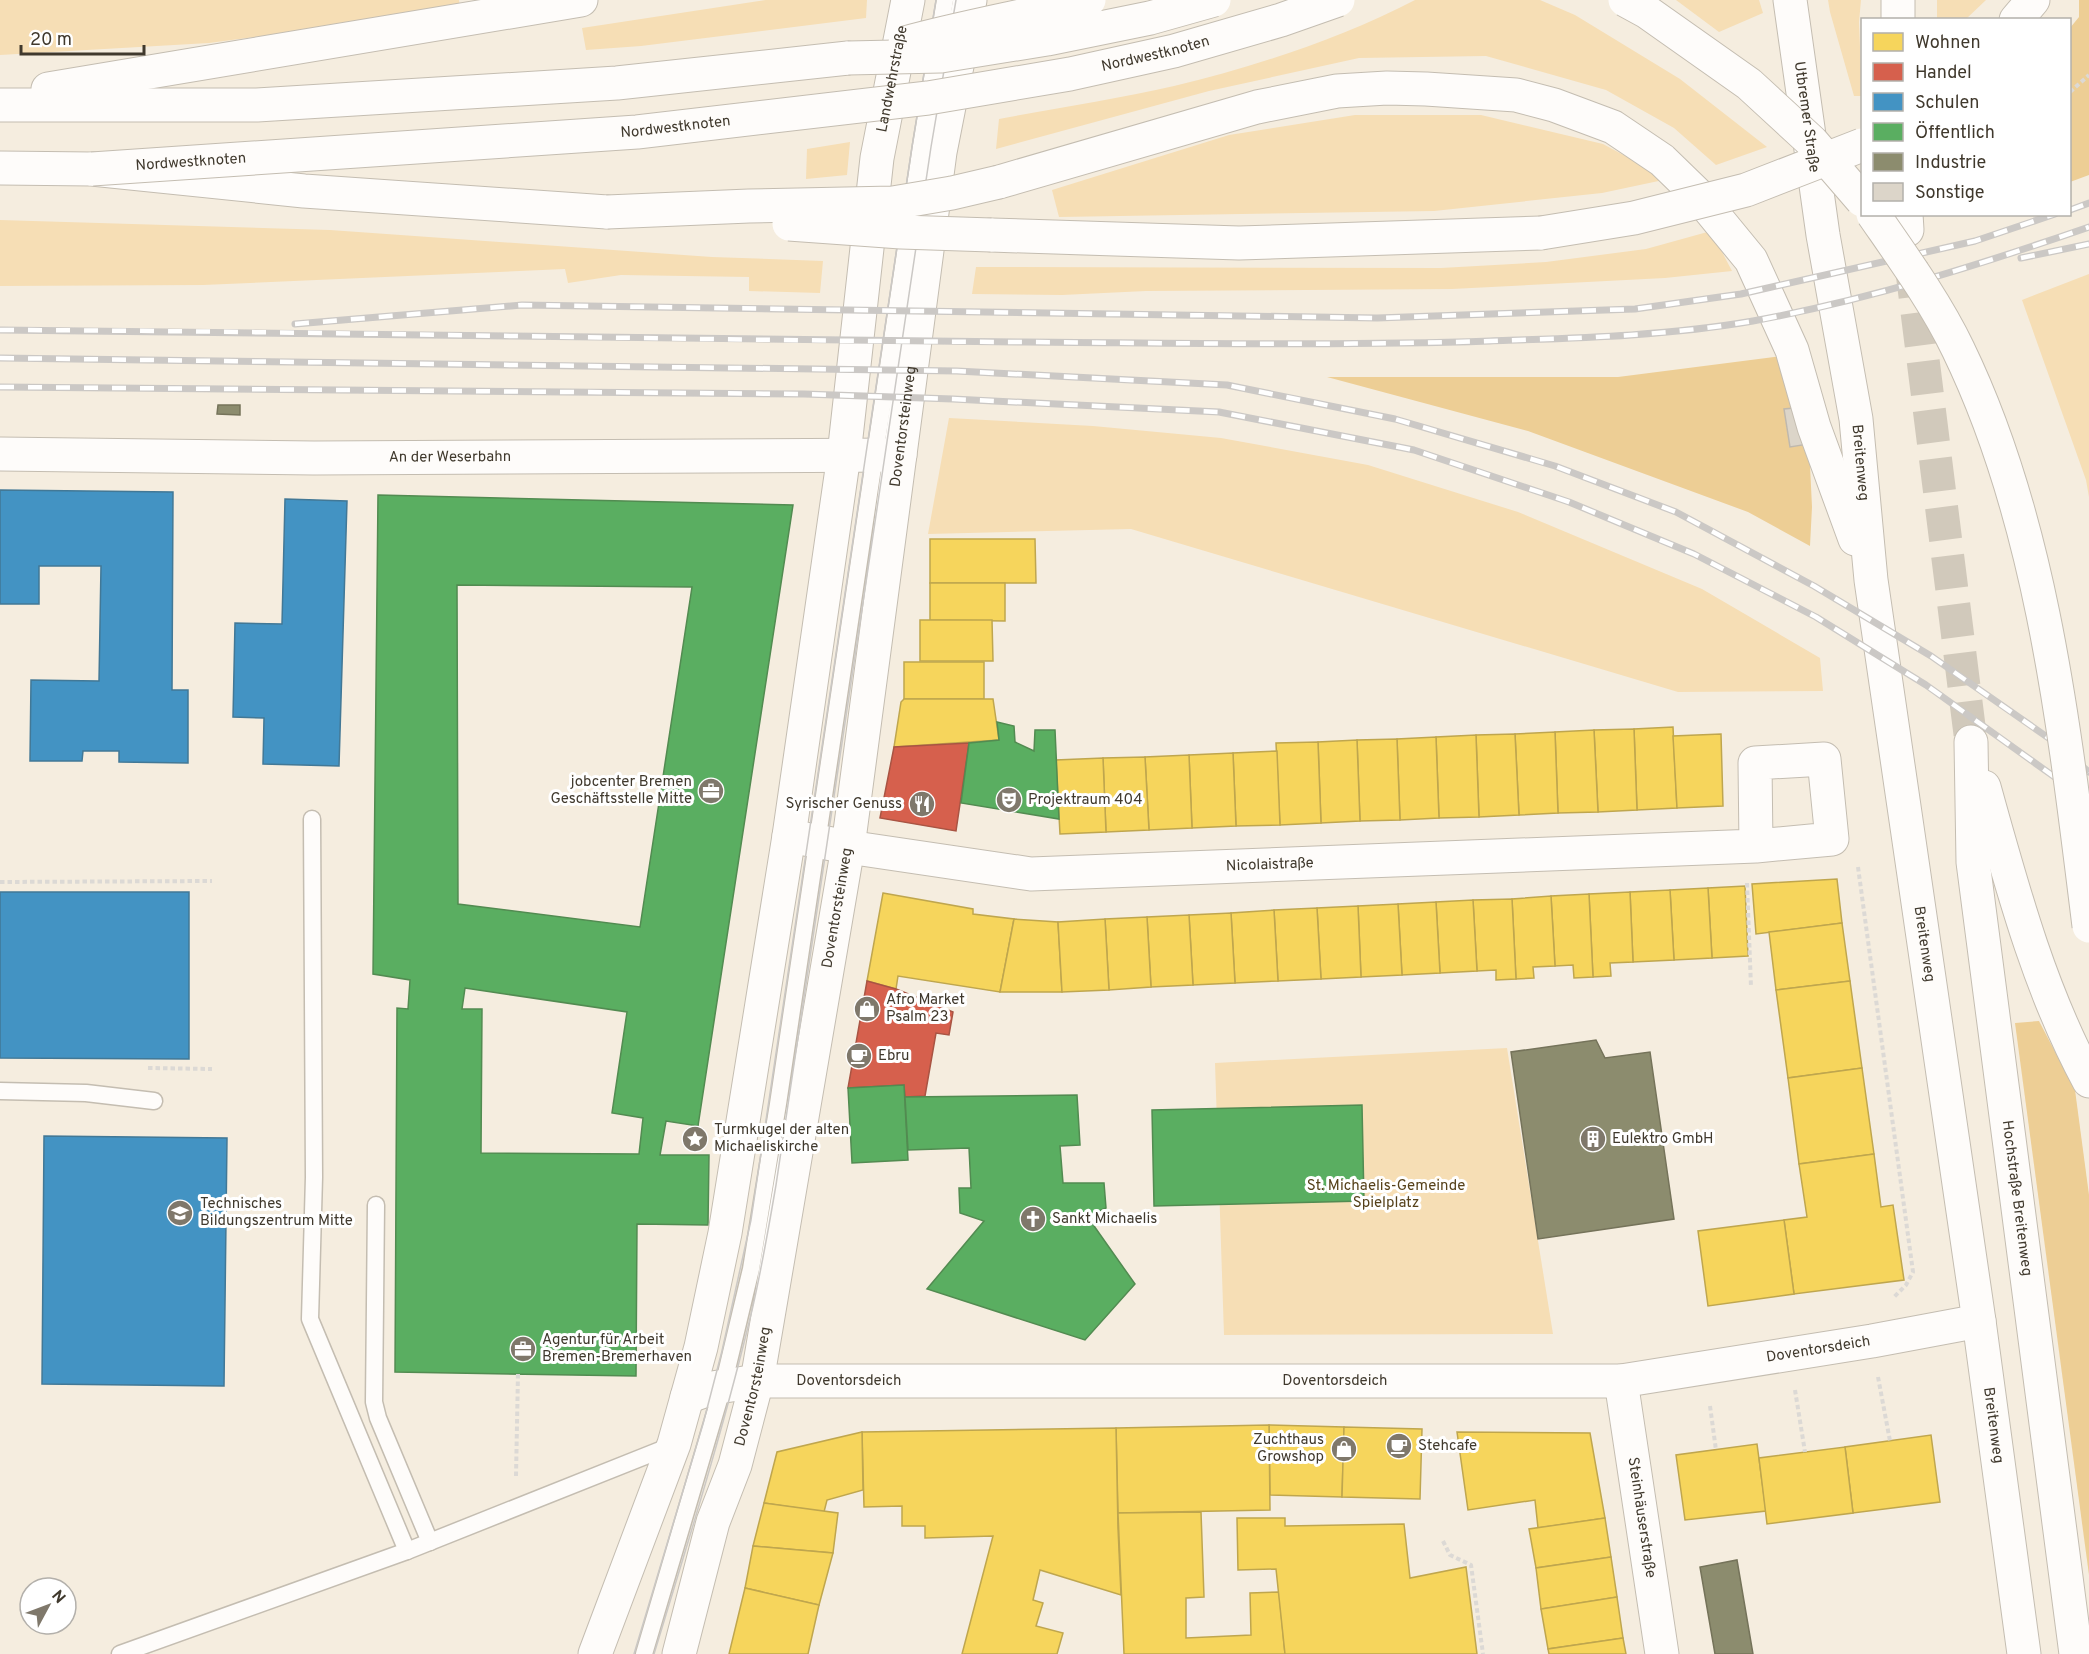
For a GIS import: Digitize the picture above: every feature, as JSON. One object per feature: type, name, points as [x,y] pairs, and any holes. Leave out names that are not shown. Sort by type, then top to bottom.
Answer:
[{"type":"main road","points":[[0,97],[581,0]]},
{"type":"main road","name":"Landwehrstraße","points":[[877,158],[908,0]]},
{"type":"main road","name":"Doventorsteinweg","points":[[679,1654],[713,1522],[735,1466],[757,1381],[818,842],[873,455],[940,152],[970,0]]},
{"type":"main road","points":[[848,58],[952,30],[1089,0]]},
{"type":"main road","points":[[0,105],[257,105],[617,83],[848,58],[941,56],[1047,39],[1150,18],[1214,0]]},
{"type":"main road","name":"Nordwestknoten","points":[[0,168],[92,169],[637,132],[928,98],[1070,74],[1174,51],[1281,20],[1338,0]]},
{"type":"main road","points":[[1625,0],[1647,12],[1749,84],[1812,141],[1861,198]]},
{"type":"main road","name":"Utbremer Straße","points":[[1790,0],[1823,235]]},
{"type":"main road","points":[[1898,0],[1898,18]]},
{"type":"main road","points":[[607,212],[892,203],[999,182],[1257,107],[1337,91],[1397,88],[1516,95],[1554,105],[1613,128],[1662,160],[1696,193],[1751,260],[1792,350],[1814,427],[1871,580]]},
{"type":"main road","points":[[92,169],[304,191],[901,232],[1239,243],[1541,233],[1634,218],[1746,190],[1861,146]]},
{"type":"main road","name":"Doventorsteinweg","points":[[595,1654],[674,1444],[701,1347],[725,1233],[818,842],[873,455],[877,158]]},
{"type":"main road","points":[[1874,216],[1910,268],[1958,347],[1991,426],[2017,506],[2046,628],[2076,823],[2089,926]]},
{"type":"main road","name":"Breitenweg","points":[[1823,235],[1856,419],[1871,580],[2024,1654]]},
{"type":"main road","name":"An der Weserbahn","points":[[0,454],[314,458],[873,455]]},
{"type":"main road","name":"Hochstraße Breitenweg","points":[[2076,1654],[1973,861],[1971,742],[2015,899],[2040,972],[2070,1047],[2089,1081]]},
{"type":"main road","name":"Nicolaistraße","points":[[818,842],[1031,874],[1751,846]]},
{"type":"main road","name":"Doventorsdeich","points":[[687,1397],[723,1386],[757,1381],[1621,1381],[1872,1341],[1978,1321]]},
{"type":"main road","name":"Steinhäuserstraße","points":[[1621,1381],[1662,1654]]},
{"type":"lane","points":[[873,455],[945,0]]},
{"type":"lane","points":[[312,819],[314,1177],[310,1319],[407,1551]]},
{"type":"lane","points":[[644,1654],[723,1386],[751,1269],[818,842]]},
{"type":"lane","points":[[0,1091],[86,1093],[154,1101]]},
{"type":"lane","points":[[376,1205],[374,1402],[378,1418],[430,1542]]},
{"type":"lane","points":[[120,1654],[407,1551],[674,1444]]},
{"type":"path","points":[[2071,91],[2089,75]]},
{"type":"path","points":[[1750,987],[1751,846]]},
{"type":"path","points":[[1859,867],[1913,1272],[1906,1285],[1890,1301],[1872,1341],[1890,1441]]},
{"type":"path","points":[[0,882],[212,881]]},
{"type":"path","points":[[1789,1354],[1805,1452]]},
{"type":"path","points":[[1709,1367],[1710,1415],[1716,1450]]},
{"type":"path","points":[[515,1507],[518,1373]]},
{"type":"path","points":[[1443,1541],[1450,1556],[1471,1565],[1483,1654]]},
{"type":"green space","points":[[0,0],[459,0],[460,10],[209,43],[0,55]]},
{"type":"green space","points":[[766,0],[867,0],[866,18],[641,46],[586,50],[582,28]]},
{"type":"green space","points":[[1415,0],[1540,0],[1575,15],[1680,79],[1767,147],[1716,165],[1674,128],[1606,90],[1486,56],[1359,58],[1209,91],[996,149],[999,119],[1152,91],[1235,70],[1328,39]]},
{"type":"green space","points":[[1676,0],[1759,0],[1763,13],[1719,32]]},
{"type":"green space","points":[[1828,0],[1861,0],[1859,22],[1861,96],[1854,96]]},
{"type":"green space","points":[[1937,0],[1986,0],[1967,18],[1937,18]]},
{"type":"green space","points":[[1355,115],[1481,115],[1603,144],[1668,179],[1602,193],[1434,211],[1059,217],[1052,190],[1229,135]]},
{"type":"green space","points":[[850,142],[847,175],[806,179],[807,149]]},
{"type":"green space","points":[[0,220],[330,230],[712,257],[823,261],[820,293],[749,291],[749,277],[621,275],[568,283],[565,269],[203,285],[0,286]]},
{"type":"green space","points":[[1711,231],[1732,271],[1665,278],[1452,289],[1146,291],[1062,295],[972,294],[976,267],[1441,268],[1546,262],[1646,249]]},
{"type":"green space","points":[[2089,274],[2089,497],[2086,480],[2022,300]]},
{"type":"green space","points":[[949,418],[1093,426],[1221,438],[1368,465],[1518,512],[1702,589],[1820,658],[1823,691],[1678,692],[1131,529],[928,534]]},
{"type":"green space","name":"St. Michaelis-Gemeinde Spielplatz","points":[[1507,1048],[1553,1334],[1224,1335],[1215,1063]]},
{"type":"shaded area","points":[[2079,0],[2089,0],[2089,175],[2071,182],[2071,27],[2079,17]]},
{"type":"shaded area","points":[[1789,355],[1803,407],[1784,410],[1790,447],[1809,444],[1812,507],[1810,546],[1748,512],[1528,431],[1327,377],[1618,377]]},
{"type":"shaded area","points":[[2039,1021],[2075,1090],[2089,1195],[2089,1575],[2015,1023]]},
{"type":"building: Wohnen","points":[[930,539],[1035,539],[1036,583],[930,583]]},
{"type":"building: Wohnen","points":[[930,583],[1005,583],[1005,621],[930,620]]},
{"type":"building: Wohnen","points":[[920,620],[992,620],[993,661],[920,661]]},
{"type":"building: Wohnen","points":[[904,662],[984,662],[984,699],[904,699]]},
{"type":"building: Wohnen","points":[[904,699],[993,699],[999,740],[894,747],[901,702]]},
{"type":"building: Wohnen","points":[[1673,727],[1677,808],[1637,810],[1634,729]]},
{"type":"building: Wohnen","points":[[1634,729],[1637,810],[1598,812],[1594,730]]},
{"type":"building: Wohnen","points":[[1594,730],[1598,812],[1558,813],[1555,732]]},
{"type":"building: Wohnen","points":[[1555,732],[1558,813],[1519,815],[1515,734]]},
{"type":"building: Wohnen","points":[[1515,734],[1519,815],[1479,817],[1476,735]]},
{"type":"building: Wohnen","points":[[1721,734],[1723,806],[1677,808],[1673,736]]},
{"type":"building: Wohnen","points":[[1476,735],[1479,817],[1439,818],[1436,737]]},
{"type":"building: Wohnen","points":[[1436,737],[1439,818],[1400,820],[1397,739]]},
{"type":"building: Wohnen","points":[[1397,739],[1400,820],[1360,821],[1357,740]]},
{"type":"building: Wohnen","points":[[1357,740],[1360,821],[1321,823],[1318,742]]},
{"type":"building: Wohnen","points":[[1318,742],[1321,823],[1280,825],[1276,743]]},
{"type":"building: Wohnen","points":[[1277,751],[1280,825],[1236,826],[1233,753]]},
{"type":"building: Wohnen","points":[[1233,753],[1236,826],[1192,828],[1189,755]]},
{"type":"building: Wohnen","points":[[1189,755],[1192,828],[1149,830],[1145,757]]},
{"type":"building: Wohnen","points":[[1145,757],[1149,830],[1106,832],[1103,758]]},
{"type":"building: Wohnen","points":[[1103,758],[1106,832],[1060,834],[1056,760]]},
{"type":"building: Wohnen","points":[[1837,879],[1842,923],[1756,934],[1752,884]]},
{"type":"building: Wohnen","points":[[1745,886],[1748,956],[1712,958],[1708,888]]},
{"type":"building: Wohnen","points":[[1708,888],[1712,958],[1674,960],[1670,890]]},
{"type":"building: Wohnen","points":[[1670,890],[1674,960],[1633,962],[1630,892]]},
{"type":"building: Wohnen","points":[[1630,892],[1633,962],[1610,963],[1611,976],[1593,977],[1589,894]]},
{"type":"building: Wohnen","points":[[883,893],[973,909],[973,914],[1014,919],[1000,992],[898,976],[896,989],[867,981]]},
{"type":"building: Wohnen","points":[[1589,894],[1593,977],[1574,978],[1573,965],[1555,966],[1551,896]]},
{"type":"building: Wohnen","points":[[1551,896],[1555,966],[1533,967],[1534,978],[1516,979],[1512,899]]},
{"type":"building: Wohnen","points":[[1512,899],[1516,979],[1496,980],[1496,970],[1477,971],[1473,900]]},
{"type":"building: Wohnen","points":[[1473,900],[1477,971],[1440,973],[1436,902]]},
{"type":"building: Wohnen","points":[[1436,902],[1440,973],[1402,975],[1398,904]]},
{"type":"building: Wohnen","points":[[1398,904],[1402,975],[1361,977],[1358,906]]},
{"type":"building: Wohnen","points":[[1358,906],[1361,977],[1321,979],[1317,908]]},
{"type":"building: Wohnen","points":[[1317,908],[1321,979],[1278,981],[1274,910]]},
{"type":"building: Wohnen","points":[[1274,910],[1278,981],[1235,983],[1231,913]]},
{"type":"building: Wohnen","points":[[1231,913],[1235,983],[1193,985],[1189,915]]},
{"type":"building: Wohnen","points":[[1189,915],[1193,985],[1151,987],[1147,917]]},
{"type":"building: Wohnen","points":[[1147,917],[1151,987],[1109,990],[1105,919]]},
{"type":"building: Wohnen","points":[[1014,919],[1058,922],[1062,992],[1000,992]]},
{"type":"building: Wohnen","points":[[1105,919],[1109,990],[1062,992],[1058,922]]},
{"type":"building: Wohnen","points":[[1842,923],[1850,981],[1776,990],[1769,932]]},
{"type":"building: Wohnen","points":[[1850,981],[1862,1068],[1788,1078],[1776,990]]},
{"type":"building: Wohnen","points":[[1862,1068],[1874,1154],[1799,1164],[1788,1078]]},
{"type":"building: Wohnen","points":[[1874,1154],[1881,1207],[1893,1205],[1904,1280],[1794,1294],[1784,1220],[1807,1217],[1799,1164]]},
{"type":"building: Wohnen","points":[[1784,1220],[1794,1294],[1708,1306],[1698,1231]]},
{"type":"building: Wohnen","points":[[1269,1425],[1344,1427],[1342,1497],[1270,1495]]},
{"type":"building: Wohnen","points":[[1269,1425],[1270,1510],[1118,1513],[1116,1428]]},
{"type":"building: Wohnen","points":[[1344,1427],[1422,1429],[1420,1499],[1342,1497]]},
{"type":"building: Wohnen","points":[[1116,1428],[1121,1595],[1040,1570],[1033,1600],[1043,1603],[1036,1626],[1063,1633],[1057,1654],[962,1654],[993,1536],[925,1538],[925,1526],[902,1526],[902,1506],[864,1507],[862,1432]]},
{"type":"building: Wohnen","points":[[862,1432],[863,1490],[827,1500],[824,1512],[764,1503],[777,1452]]},
{"type":"building: Wohnen","points":[[1457,1432],[1590,1433],[1605,1518],[1538,1528],[1535,1500],[1468,1510]]},
{"type":"building: Wohnen","points":[[1931,1435],[1940,1502],[1853,1513],[1845,1447]]},
{"type":"building: Wohnen","points":[[1757,1444],[1766,1511],[1685,1520],[1676,1455]]},
{"type":"building: Wohnen","points":[[1845,1447],[1853,1513],[1767,1524],[1759,1458]]},
{"type":"building: Wohnen","points":[[764,1503],[838,1513],[833,1553],[753,1546]]},
{"type":"building: Wohnen","points":[[1201,1512],[1204,1597],[1186,1598],[1186,1638],[1251,1635],[1250,1593],[1279,1592],[1285,1654],[1124,1654],[1118,1513]]},
{"type":"building: Wohnen","points":[[1237,1518],[1285,1518],[1285,1526],[1404,1524],[1410,1578],[1466,1567],[1477,1654],[1285,1654],[1276,1569],[1238,1570]]},
{"type":"building: Wohnen","points":[[1605,1518],[1611,1557],[1536,1568],[1529,1529]]},
{"type":"building: Wohnen","points":[[753,1546],[833,1553],[819,1605],[745,1588]]},
{"type":"building: Wohnen","points":[[1611,1557],[1617,1597],[1541,1609],[1536,1568]]},
{"type":"building: Wohnen","points":[[745,1588],[819,1605],[808,1654],[729,1654]]},
{"type":"building: Wohnen","points":[[1617,1597],[1623,1638],[1548,1649],[1541,1609]]},
{"type":"building: Wohnen","points":[[1623,1638],[1626,1654],[1549,1654],[1548,1649]]},
{"type":"building: Handel","points":[[969,743],[956,831],[880,818],[894,747]]},
{"type":"building: Handel","points":[[867,981],[896,989],[953,1012],[949,1035],[936,1033],[925,1096],[905,1097],[904,1085],[848,1088]]},
{"type":"building: Schulen","points":[[0,490],[173,492],[172,690],[188,690],[188,763],[119,762],[119,751],[83,751],[82,761],[30,761],[31,680],[99,681],[101,566],[39,566],[39,604],[0,604]]},
{"type":"building: Schulen","points":[[285,499],[347,501],[339,766],[263,764],[264,718],[233,717],[235,623],[282,624]]},
{"type":"building: Schulen","points":[[0,892],[189,892],[189,1059],[0,1058]]},
{"type":"building: Schulen","points":[[44,1136],[227,1138],[224,1386],[42,1384]]},
{"type":"building: Öffentlich","points":[[378,495],[793,505],[698,1126],[666,1121],[660,1155],[709,1155],[708,1225],[637,1224],[636,1376],[395,1372],[397,1008],[408,1009],[410,980],[373,974]],"holes":[[[457,585],[692,587],[640,927],[458,904]],[[465,988],[627,1012],[612,1113],[643,1118],[639,1154],[481,1153],[482,1009],[462,1009]]]},
{"type":"building: Öffentlich","points":[[997,722],[1014,726],[1015,742],[1034,751],[1035,730],[1055,730],[1059,819],[961,803],[969,743],[999,740]]},
{"type":"building: Öffentlich","points":[[904,1085],[908,1160],[852,1163],[848,1088]]},
{"type":"building: Öffentlich","name":"Sankt Michaelis","points":[[1077,1095],[1080,1145],[1060,1146],[1063,1183],[1104,1183],[1106,1208],[1087,1216],[1135,1284],[1085,1340],[927,1289],[984,1221],[960,1213],[959,1188],[971,1188],[969,1148],[908,1150],[905,1097]]},
{"type":"building: Öffentlich","points":[[1362,1105],[1364,1201],[1154,1206],[1152,1110]]},
{"type":"building: Industrie","points":[[218,405],[240,405],[240,415],[217,414]]},
{"type":"building: Industrie","name":"Eulektro GmbH","points":[[1596,1040],[1605,1058],[1650,1052],[1674,1219],[1538,1239],[1511,1052]]},
{"type":"building: Industrie","points":[[1737,1560],[1753,1654],[1715,1654],[1700,1567]]},
{"type":"building: Sonstige","points":[[1803,407],[1809,444],[1790,447],[1784,409]]},
{"type":"tunnel","points":[[1911,264],[1971,742]]},
{"type":"tram line","points":[[634,1654],[703,1424],[751,1220],[936,0]]},
{"type":"tram line","points":[[654,1654],[731,1394],[753,1306],[768,1231],[931,147],[956,0]]},
{"type":"railway","points":[[2071,210],[2089,203]]},
{"type":"railway","points":[[295,324],[522,305],[1377,318],[1635,309],[1741,294],[1975,241],[2049,216]]},
{"type":"railway","points":[[0,330],[1258,344],[1432,343],[1589,337],[1720,326],[1839,303],[2006,255],[2089,227]]},
{"type":"railway","points":[[2021,258],[2089,244]]},
{"type":"railway","points":[[0,358],[957,371],[1227,385],[1395,419],[1555,466],[1676,512],[1814,586],[1931,656],[2050,739],[2089,772]]},
{"type":"railway","points":[[0,387],[804,394],[953,399],[1219,412],[1414,450],[1569,502],[1694,554],[1816,617],[1926,685],[2056,778],[2089,806]]},
{"type":"place","name":"jobcenter Bremen Geschäftsstelle Mitte","points":[[711,791]]},
{"type":"place","name":"Projektraum 404","points":[[1009,800]]},
{"type":"place","name":"Syrischer Genuss","points":[[922,804]]},
{"type":"place","name":"Afro Market Psalm 23","points":[[867,1009]]},
{"type":"place","name":"Ebru","points":[[859,1056]]},
{"type":"place","name":"Turmkugel der alten Michaeliskirche","points":[[695,1139]]},
{"type":"place","name":"Eulektro GmbH","points":[[1593,1139]]},
{"type":"place","name":"Technisches Bildungszentrum Mitte","points":[[180,1213]]},
{"type":"place","name":"Sankt Michaelis","points":[[1033,1219]]},
{"type":"place","name":"Agentur für Arbeit Bremen-Bremerhaven","points":[[523,1349]]},
{"type":"place","name":"Stehcafe","points":[[1399,1446]]},
{"type":"place","name":"Zuchthaus Growshop","points":[[1344,1449]]}]
